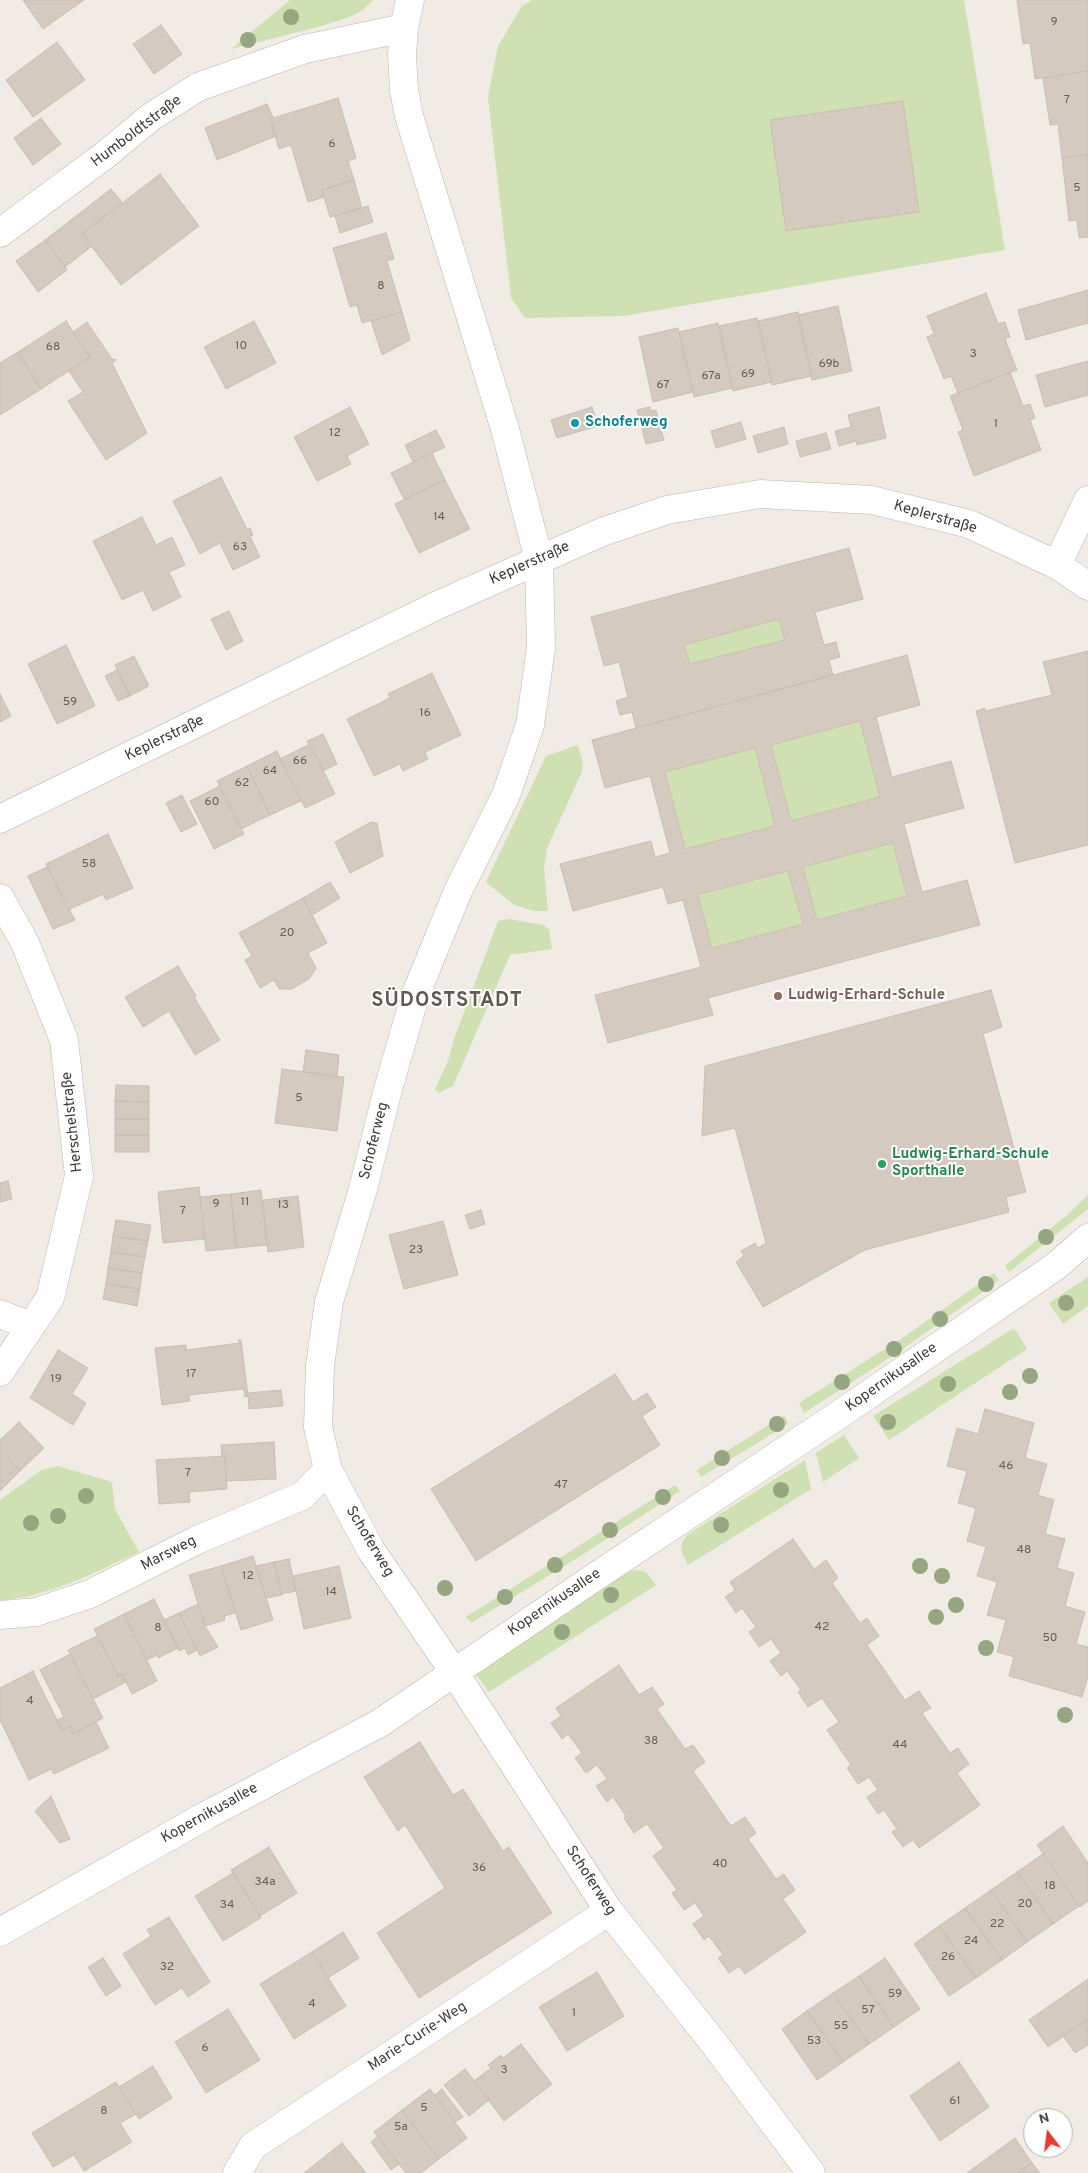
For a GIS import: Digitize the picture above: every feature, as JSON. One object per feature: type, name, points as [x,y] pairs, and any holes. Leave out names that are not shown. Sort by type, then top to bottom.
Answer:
[{"type":"street","name":"Schoferweg","points":[[410,0],[404,28],[402,54],[404,90],[409,116],[505,430],[539,560],[540,648],[530,725],[506,795],[458,891],[415,996],[329,1302],[320,1366],[318,1427],[328,1470],[371,1550],[454,1672],[609,1911],[713,2042],[811,2173]]},
{"type":"street","name":"Humboldtstraße","points":[[0,233],[105,155],[151,117],[198,87],[305,49],[404,28]]},
{"type":"street","name":"Keplerstraße","points":[[0,819],[438,605],[602,532],[666,510],[760,494],[872,500],[969,524],[1057,565],[1088,586]]},
{"type":"street","points":[[1057,565],[1088,500]]},
{"type":"street","name":"Herschelstraße","points":[[0,898],[25,943],[64,1040],[79,1176],[50,1298],[0,1372]]},
{"type":"street","name":"Kopernikusallee","points":[[0,1932],[207,1815],[380,1723],[840,1414],[1056,1266],[1088,1238]]},
{"type":"street","points":[[0,1314],[31,1326]]},
{"type":"street","name":"Marsweg","points":[[0,1615],[36,1612],[90,1594],[197,1540],[302,1496],[328,1470]]},
{"type":"street","name":"Marie-Curie-Weg","points":[[236,2173],[253,2146],[609,1911]]},
{"type":"green space","points":[[290,0],[373,0],[363,10],[350,17],[231,49]]},
{"type":"green space","points":[[532,0],[964,0],[1005,250],[624,316],[525,318],[511,298],[488,97],[498,46],[522,6]]},
{"type":"green space","points":[[779,619],[785,640],[690,664],[684,645]]},
{"type":"green space","points":[[860,721],[880,797],[791,821],[771,745]]},
{"type":"green space","points":[[578,745],[583,764],[582,772],[547,848],[544,868],[548,911],[534,911],[514,905],[486,882],[546,756]]},
{"type":"green space","points":[[755,748],[775,826],[685,849],[665,772]]},
{"type":"green space","points":[[893,843],[907,896],[817,920],[803,867]]},
{"type":"green space","points":[[788,871],[803,924],[712,948],[698,896]]},
{"type":"green space","points":[[509,919],[543,925],[549,929],[552,949],[510,955],[453,1086],[439,1093],[435,1089],[448,1061],[454,1039],[498,921]]},
{"type":"green space","points":[[1088,1195],[1088,1209],[1009,1272],[1005,1266],[1067,1215]]},
{"type":"green space","points":[[994,1273],[999,1280],[980,1294],[894,1355],[804,1413],[799,1403],[904,1337]]},
{"type":"green space","points":[[1088,1277],[1088,1306],[1063,1324],[1049,1303]]},
{"type":"green space","points":[[1014,1328],[1027,1349],[889,1440],[873,1416]]},
{"type":"green space","points":[[785,1416],[788,1424],[701,1477],[697,1470]]},
{"type":"green space","points":[[844,1435],[859,1458],[823,1482],[816,1453]]},
{"type":"green space","points":[[805,1460],[811,1489],[688,1565],[681,1551],[682,1543],[687,1535]]},
{"type":"green space","points":[[58,1466],[112,1482],[115,1509],[139,1552],[81,1579],[54,1589],[30,1596],[0,1601],[0,1500],[41,1470]]},
{"type":"green space","points":[[675,1485],[680,1491],[579,1557],[471,1623],[466,1617]]},
{"type":"green space","points":[[630,1571],[646,1572],[656,1585],[489,1692],[476,1674],[590,1596]]},
{"type":"building","points":[[23,0],[84,0],[43,29]]},
{"type":"building","points":[[1017,0],[1088,0],[1088,71],[1035,79],[1030,43],[1023,44]]},
{"type":"building","points":[[161,25],[182,54],[154,74],[133,44]]},
{"type":"building","points":[[57,42],[85,80],[33,117],[6,80]]},
{"type":"building","points":[[1088,71],[1088,155],[1062,158],[1058,124],[1050,125],[1043,78]]},
{"type":"building","points":[[338,98],[356,158],[348,161],[354,180],[322,190],[324,197],[308,202],[291,145],[279,149],[270,119]]},
{"type":"building","points":[[903,101],[919,212],[786,231],[770,120]]},
{"type":"building","points":[[267,104],[273,117],[270,119],[276,136],[217,160],[205,128]]},
{"type":"building","points":[[41,118],[61,144],[33,165],[14,138]]},
{"type":"building","points":[[1088,155],[1088,237],[1079,238],[1077,220],[1069,221],[1062,158]]},
{"type":"building","points":[[160,174],[199,226],[121,285],[82,234]]},
{"type":"building","points":[[354,180],[362,208],[330,217],[322,190]]},
{"type":"building","points":[[111,189],[122,202],[82,234],[92,246],[65,267],[45,240]]},
{"type":"building","points":[[368,206],[373,222],[340,233],[335,216]]},
{"type":"building","points":[[386,233],[394,259],[387,261],[402,312],[362,323],[357,305],[350,307],[333,248]]},
{"type":"building","points":[[45,240],[67,270],[38,292],[16,261]]},
{"type":"building","points":[[1088,290],[1088,323],[1026,340],[1018,310]]},
{"type":"building","points":[[986,293],[998,324],[1005,322],[1010,337],[1005,339],[1017,370],[958,393],[951,376],[944,379],[927,337],[934,334],[927,316]]},
{"type":"building","points":[[838,306],[852,371],[812,380],[798,315]]},
{"type":"building","points":[[402,312],[410,340],[382,355],[371,321]]},
{"type":"building","points":[[798,312],[812,376],[772,385],[758,321]]},
{"type":"building","points":[[757,318],[772,382],[733,391],[719,326]]},
{"type":"building","points":[[66,321],[90,357],[41,389],[18,352]]},
{"type":"building","points":[[254,321],[276,363],[226,389],[204,347]]},
{"type":"building","points":[[87,322],[112,359],[116,360],[112,363],[147,433],[106,460],[68,401],[83,392],[69,371],[90,357],[73,332]]},
{"type":"building","points":[[718,323],[733,388],[694,397],[679,332]]},
{"type":"building","points":[[678,328],[693,392],[653,402],[639,337]]},
{"type":"building","points":[[18,352],[41,389],[0,415],[0,363]]},
{"type":"building","points":[[1088,361],[1088,395],[1045,407],[1036,375]]},
{"type":"building","points":[[1010,372],[1023,406],[1030,404],[1035,418],[1030,420],[1041,450],[974,476],[958,432],[963,430],[950,396]]},
{"type":"building","points":[[350,407],[369,444],[347,456],[351,464],[317,481],[294,437]]},
{"type":"building","name":"Schoferweg","points":[[592,407],[598,426],[557,438],[551,420]]},
{"type":"building","points":[[650,407],[651,411],[656,410],[664,440],[646,444],[637,410]]},
{"type":"building","points":[[879,407],[886,438],[857,445],[856,441],[839,446],[835,431],[851,427],[848,415]]},
{"type":"building","points":[[741,422],[746,439],[716,448],[711,431]]},
{"type":"building","points":[[784,427],[788,444],[758,453],[753,436]]},
{"type":"building","points":[[436,430],[445,447],[413,462],[405,445]]},
{"type":"building","points":[[826,433],[831,449],[800,457],[796,441]]},
{"type":"building","points":[[432,453],[445,480],[404,499],[391,473]]},
{"type":"building","points":[[221,477],[247,529],[250,528],[253,535],[250,536],[260,557],[233,570],[220,543],[200,554],[173,501]]},
{"type":"building","points":[[445,480],[470,529],[419,553],[395,504]]},
{"type":"building","points":[[142,517],[156,545],[172,537],[185,565],[169,572],[181,597],[153,611],[143,590],[122,600],[93,541]]},
{"type":"building","points":[[849,548],[863,599],[815,612],[824,645],[836,642],[840,657],[829,660],[833,675],[636,728],[632,712],[620,715],[616,701],[628,697],[619,662],[604,666],[591,617]],"holes":[[[779,619],[785,640],[690,664],[684,645]]]},
{"type":"building","points":[[229,611],[243,641],[226,650],[211,619]]},
{"type":"building","points":[[66,645],[95,706],[57,724],[28,664]]},
{"type":"building","points":[[1088,651],[1088,845],[1015,863],[976,711],[985,708],[985,711],[1052,695],[1043,662]]},
{"type":"building","points":[[907,655],[920,705],[876,717],[892,777],[951,761],[964,808],[904,824],[922,892],[967,880],[980,925],[708,998],[713,1015],[608,1043],[595,995],[701,967],[683,900],[668,904],[663,887],[573,911],[560,864],[651,841],[655,857],[670,853],[650,776],[605,788],[592,740]],"holes":[[[860,721],[880,797],[791,821],[771,745]],[[755,748],[775,826],[685,849],[665,772]],[[893,843],[907,896],[817,920],[803,867]],[[788,871],[803,924],[712,948],[698,895]]]},
{"type":"building","points":[[134,656],[149,686],[130,696],[115,665]]},
{"type":"building","points":[[117,670],[130,696],[118,701],[105,676]]},
{"type":"building","points":[[432,673],[461,735],[425,752],[428,759],[403,771],[400,764],[374,776],[347,719],[390,698],[388,694]]},
{"type":"building","points":[[0,694],[11,716],[0,722]]},
{"type":"building","points":[[323,734],[337,764],[323,771],[307,741]]},
{"type":"building","points":[[310,744],[335,794],[305,808],[280,759]]},
{"type":"building","points":[[277,751],[301,801],[270,815],[247,766]]},
{"type":"building","points":[[247,766],[270,815],[241,829],[217,781]]},
{"type":"building","points":[[220,786],[244,834],[214,849],[190,801]]},
{"type":"building","points":[[182,795],[197,824],[181,832],[166,803]]},
{"type":"building","points":[[371,822],[377,823],[383,856],[350,873],[335,842]]},
{"type":"building","points":[[108,834],[133,888],[106,900],[103,894],[68,910],[46,864]]},
{"type":"building","points":[[47,867],[75,920],[53,929],[28,876]]},
{"type":"building","points":[[330,882],[340,898],[312,915],[303,898]]},
{"type":"building","points":[[303,898],[327,943],[308,953],[316,968],[310,978],[292,989],[279,989],[274,980],[260,988],[245,960],[252,956],[239,933]]},
{"type":"building","points":[[178,966],[220,1040],[195,1055],[169,1011],[143,1027],[125,997]]},
{"type":"building","name":"Ludwig-Erhard-Schule Sporthalle","points":[[991,990],[1002,1027],[983,1034],[1026,1192],[1006,1197],[1009,1212],[865,1250],[763,1307],[736,1262],[744,1256],[741,1251],[755,1243],[758,1248],[766,1243],[735,1128],[702,1136],[705,1066]]},
{"type":"building","points":[[306,1050],[339,1055],[337,1077],[303,1072]]},
{"type":"building","points":[[282,1069],[344,1077],[337,1131],[275,1123]]},
{"type":"building","points":[[116,1085],[149,1086],[149,1102],[115,1101]]},
{"type":"building","points":[[115,1101],[149,1102],[149,1119],[115,1119]]},
{"type":"building","points":[[115,1119],[149,1119],[149,1135],[115,1135]]},
{"type":"building","points":[[115,1135],[149,1135],[149,1152],[115,1152]]},
{"type":"building","points":[[8,1181],[12,1199],[0,1202],[0,1183]]},
{"type":"building","points":[[199,1187],[205,1239],[163,1243],[158,1192]]},
{"type":"building","points":[[261,1190],[267,1245],[236,1248],[231,1194]]},
{"type":"building","points":[[231,1194],[236,1248],[206,1251],[200,1197]]},
{"type":"building","points":[[298,1196],[304,1247],[268,1252],[263,1200]]},
{"type":"building","points":[[481,1210],[485,1224],[470,1229],[465,1215]]},
{"type":"building","points":[[116,1220],[151,1225],[148,1241],[113,1236]]},
{"type":"building","points":[[443,1221],[458,1275],[404,1289],[389,1235]]},
{"type":"building","points":[[113,1236],[148,1241],[145,1257],[111,1252]]},
{"type":"building","points":[[111,1252],[145,1257],[142,1273],[108,1268]]},
{"type":"building","points":[[108,1268],[142,1273],[140,1289],[106,1284]]},
{"type":"building","points":[[106,1284],[140,1289],[137,1306],[103,1299]]},
{"type":"building","points":[[239,1340],[241,1340],[248,1396],[245,1397],[244,1389],[189,1395],[190,1401],[162,1405],[155,1348],[186,1345],[186,1350],[239,1343]]},
{"type":"building","points":[[58,1350],[88,1368],[72,1394],[86,1403],[73,1425],[30,1398]]},
{"type":"building","points":[[615,1374],[633,1402],[647,1393],[656,1407],[642,1416],[660,1445],[476,1561],[431,1489]]},
{"type":"building","points":[[281,1390],[283,1406],[249,1409],[248,1393]]},
{"type":"building","points":[[985,1409],[1034,1423],[1025,1458],[1047,1464],[1038,1495],[1054,1500],[1045,1534],[1065,1539],[1057,1568],[1074,1573],[1065,1606],[1085,1612],[1076,1644],[1088,1647],[1088,1677],[1082,1697],[1009,1676],[1014,1657],[997,1652],[1006,1620],[987,1615],[997,1582],[977,1576],[986,1547],[967,1541],[976,1508],[958,1503],[967,1471],[947,1466],[957,1428],[978,1434]]},
{"type":"building","points":[[19,1422],[44,1448],[20,1471],[0,1451],[0,1440]]},
{"type":"building","points":[[274,1442],[276,1479],[226,1481],[225,1456],[222,1456],[221,1445]]},
{"type":"building","points":[[0,1451],[20,1471],[0,1491]]},
{"type":"building","points":[[225,1456],[227,1489],[189,1492],[190,1502],[159,1504],[156,1460]]},
{"type":"building","points":[[793,1539],[814,1569],[826,1560],[838,1578],[832,1583],[860,1623],[867,1618],[879,1636],[867,1645],[905,1700],[919,1691],[931,1708],[922,1713],[950,1753],[958,1748],[969,1764],[957,1773],[980,1805],[919,1848],[913,1840],[903,1847],[892,1832],[897,1829],[884,1810],[878,1814],[867,1797],[878,1790],[869,1777],[858,1784],[847,1768],[851,1765],[827,1730],[839,1722],[822,1698],[808,1707],[798,1692],[801,1690],[787,1671],[781,1676],[770,1661],[781,1653],[771,1639],[759,1647],[749,1632],[756,1627],[742,1608],[736,1613],[725,1597],[735,1590],[730,1582]]},
{"type":"building","points":[[253,1556],[273,1620],[241,1630],[221,1566]]},
{"type":"building","points":[[289,1559],[296,1591],[281,1594],[274,1562]]},
{"type":"building","points":[[274,1562],[282,1595],[266,1598],[256,1566]]},
{"type":"building","points":[[221,1566],[235,1613],[224,1616],[225,1620],[205,1626],[189,1575]]},
{"type":"building","points":[[339,1566],[351,1618],[304,1629],[293,1576]]},
{"type":"building","points":[[154,1599],[178,1648],[158,1658],[157,1655],[147,1660],[124,1614]]},
{"type":"building","points":[[198,1604],[205,1626],[218,1647],[200,1656],[179,1613]]},
{"type":"building","points":[[179,1613],[197,1650],[188,1655],[185,1648],[179,1651],[164,1620]]},
{"type":"building","points":[[124,1614],[157,1681],[132,1694],[122,1674],[118,1676],[94,1629]]},
{"type":"building","points":[[97,1636],[118,1676],[122,1674],[126,1682],[93,1699],[68,1650]]},
{"type":"building","points":[[70,1654],[103,1718],[72,1734],[70,1731],[73,1730],[71,1726],[62,1730],[57,1720],[64,1717],[40,1670]]},
{"type":"building","points":[[619,1665],[639,1695],[652,1687],[664,1704],[657,1709],[685,1749],[693,1745],[705,1762],[693,1771],[731,1826],[745,1817],[756,1833],[748,1839],[776,1879],[784,1874],[795,1890],[783,1899],[806,1932],[745,1974],[739,1966],[729,1973],[718,1958],[723,1955],[709,1936],[704,1940],[693,1924],[704,1916],[695,1903],[684,1910],[672,1893],[677,1890],[653,1856],[664,1848],[647,1824],[634,1833],[624,1818],[626,1816],[613,1797],[607,1802],[596,1786],[607,1779],[597,1765],[586,1773],[575,1758],[582,1753],[568,1734],[562,1739],[551,1723],[561,1716],[556,1708]]},
{"type":"building","points":[[33,1671],[62,1730],[71,1726],[73,1730],[70,1731],[72,1734],[96,1722],[109,1748],[54,1774],[51,1769],[29,1780],[0,1720],[0,1688]]},
{"type":"building","points":[[420,1742],[453,1795],[463,1789],[503,1851],[509,1847],[552,1913],[419,1998],[377,1933],[445,1888],[405,1825],[398,1831],[364,1777]]},
{"type":"building","points":[[51,1796],[70,1839],[60,1843],[35,1811]]},
{"type":"building","points":[[1063,1826],[1088,1863],[1088,1901],[1080,1907],[1037,1845]]},
{"type":"building","points":[[269,1847],[297,1893],[260,1916],[231,1870]]},
{"type":"building","points":[[1043,1854],[1079,1906],[1053,1924],[1017,1872]]},
{"type":"building","points":[[1017,1872],[1053,1924],[1027,1942],[991,1890]]},
{"type":"building","points":[[233,1873],[261,1918],[223,1941],[195,1896]]},
{"type":"building","points":[[991,1890],[1027,1942],[1002,1960],[965,1908]]},
{"type":"building","points":[[965,1908],[1002,1960],[976,1978],[939,1926]]},
{"type":"building","points":[[169,1917],[210,1982],[188,1997],[182,1988],[155,2005],[123,1954],[151,1936],[147,1930]]},
{"type":"building","points":[[939,1926],[976,1978],[949,1996],[914,1944]]},
{"type":"building","points":[[343,1932],[359,1958],[328,1978],[312,1952]]},
{"type":"building","points":[[312,1952],[346,2006],[294,2039],[260,1984]]},
{"type":"building","points":[[103,1958],[121,1986],[106,1996],[88,1967]]},
{"type":"building","points":[[885,1958],[920,2009],[894,2027],[859,1976]]},
{"type":"building","points":[[597,1972],[624,2016],[567,2051],[539,2007]]},
{"type":"building","points":[[859,1976],[894,2027],[869,2044],[833,1993]]},
{"type":"building","points":[[1088,1979],[1088,2019],[1048,2047],[1029,2020]]},
{"type":"building","points":[[833,1993],[869,2044],[843,2062],[807,2011]]},
{"type":"building","points":[[228,2009],[260,2060],[206,2093],[175,2042]]},
{"type":"building","points":[[807,2011],[843,2062],[817,2080],[782,2029]]},
{"type":"building","points":[[1088,2019],[1088,2045],[1075,2053],[1063,2036]]},
{"type":"building","points":[[521,2044],[552,2084],[504,2121],[474,2081],[491,2068],[488,2065],[501,2055],[503,2058]]},
{"type":"building","points":[[959,2062],[989,2107],[940,2141],[910,2096]]},
{"type":"building","points":[[153,2066],[172,2098],[139,2119],[119,2087]]},
{"type":"building","points":[[465,2069],[489,2100],[469,2116],[444,2085]]},
{"type":"building","points":[[116,2082],[136,2114],[120,2123],[132,2142],[84,2171],[74,2155],[53,2167],[32,2133]]},
{"type":"building","points":[[430,2089],[467,2138],[439,2159],[402,2110]]},
{"type":"building","points":[[442,2089],[463,2117],[455,2122],[435,2095]]},
{"type":"building","points":[[402,2110],[439,2159],[421,2173],[406,2173],[374,2132]]},
{"type":"building","points":[[378,2136],[399,2164],[391,2170],[371,2142]]},
{"type":"building","points":[[1015,2138],[1023,2150],[1023,2158],[1029,2158],[1032,2163],[1018,2173],[967,2173]]},
{"type":"building","points":[[342,2143],[366,2173],[304,2173]]},
{"type":"building","points":[[1032,2163],[1040,2173],[1018,2173]]},
{"type":"place","name":"Schoferweg","points":[[575,423]]},
{"type":"place","name":"Ludwig-Erhard-Schule","points":[[778,996]]},
{"type":"place","name":"Ludwig-Erhard-Schule Sporthalle","points":[[882,1164]]},
{"type":"district","name":"SÜDOSTSTADT","points":[[447,1002]]}]
